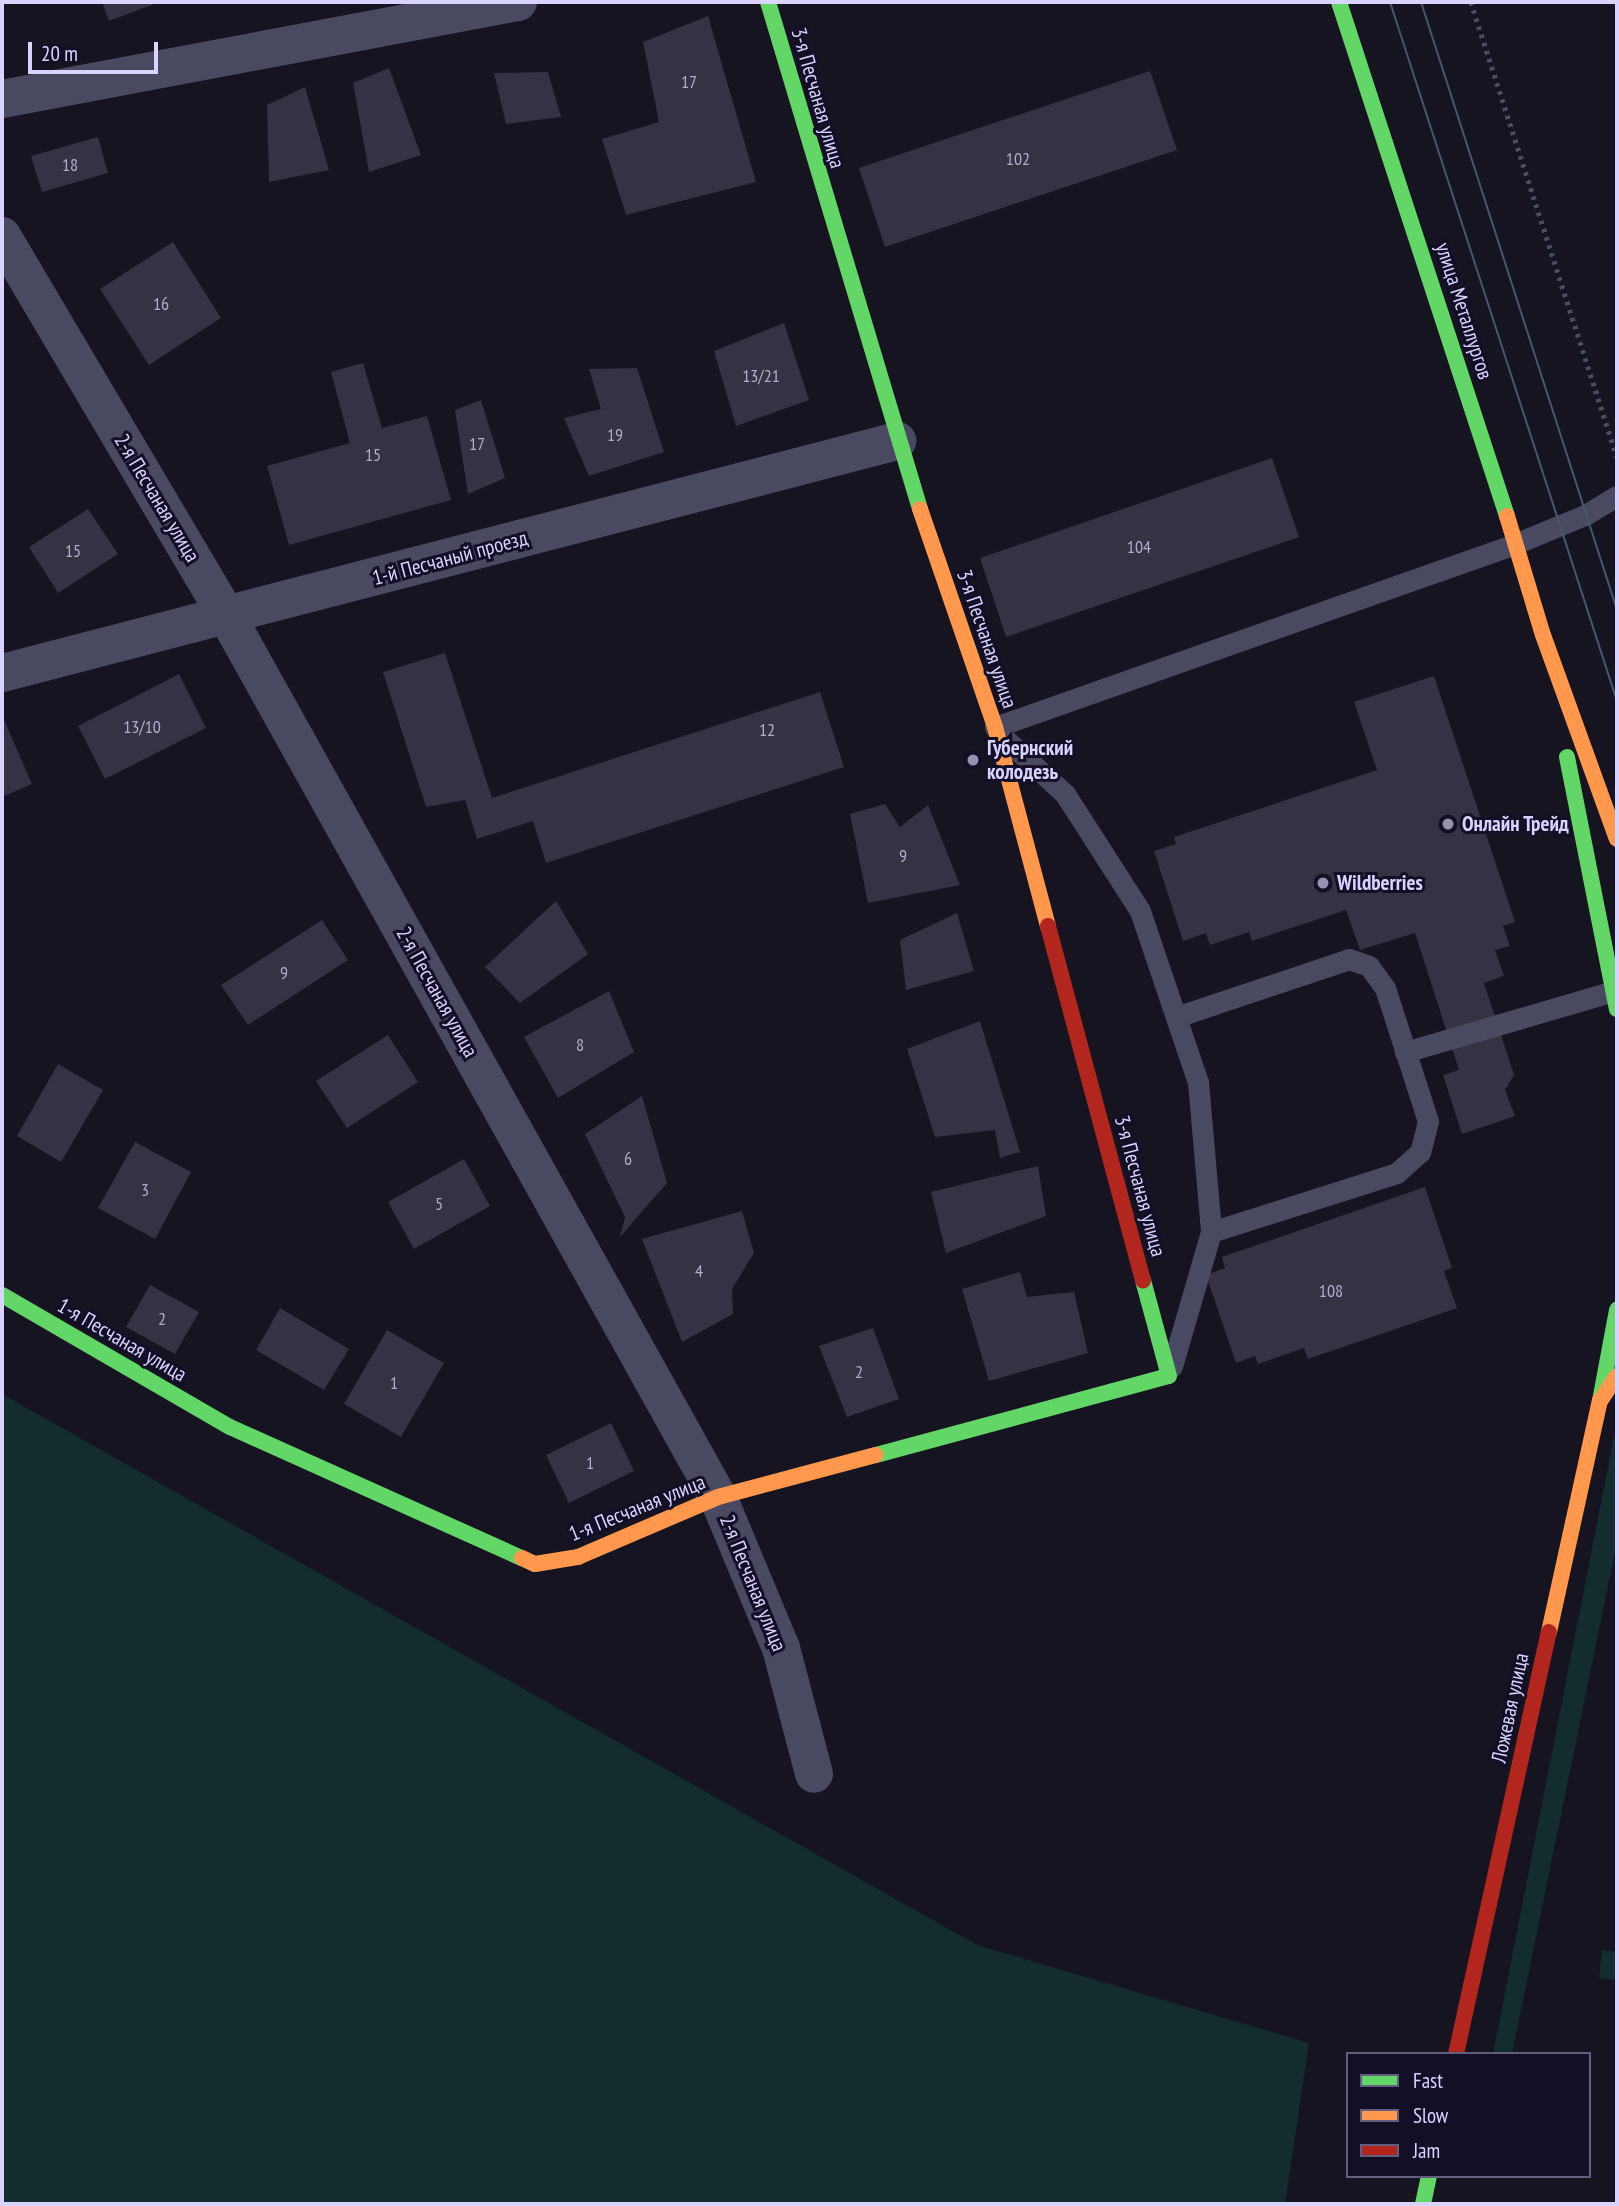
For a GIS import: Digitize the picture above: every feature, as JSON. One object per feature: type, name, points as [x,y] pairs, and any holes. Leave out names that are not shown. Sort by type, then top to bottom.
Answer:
[{"type":"street","points":[[2,99],[517,2]]},
{"type":"street","name":"3-я Песчаная улица","points":[[768,2],[897,441],[995,729],[1169,1376]]},
{"type":"street","name":"улица Металлургов","points":[[1339,2],[1543,635],[1617,839]]},
{"type":"street","name":"2-я Песчаная улица","points":[[2,236],[227,616],[718,1497],[781,1648],[814,1774]]},
{"type":"street","name":"1-й Песчаный проезд","points":[[2,673],[897,441]]},
{"type":"street","name":"улица Металлургов","points":[[1543,635],[1615,1000]]},
{"type":"street","name":"1-я Песчаная улица","points":[[2,1295],[230,1427],[535,1564],[578,1557],[622,1541],[718,1497],[1169,1376]]},
{"type":"street","points":[[1600,1401],[1617,1310]]},
{"type":"street","name":"Ложевая улица","points":[[1456,2052],[1600,1401],[1617,1376]]},
{"type":"street","points":[[1423,2204],[1429,2178]]},
{"type":"lane","points":[[1169,1376],[1211,1232],[1198,1082],[1133,899],[1065,794],[995,729],[1515,544],[1585,515],[1617,496]]},
{"type":"lane","points":[[1176,1017],[1349,959],[1369,966],[1385,988],[1428,1121],[1420,1152],[1397,1172],[1211,1232]]},
{"type":"lane","points":[[1405,1052],[1615,1000]]},
{"type":"path","points":[[1471,2],[1617,457]]},
{"type":"green space","points":[[2,1394],[977,1945],[1309,2043],[1285,2204],[2,2204]]},
{"type":"green space","points":[[1617,1421],[1617,1542],[1512,2052],[1493,2052]]},
{"type":"green space","points":[[1602,1950],[1617,1952],[1617,1980],[1599,1978]]},
{"type":"building","points":[[102,2],[160,2],[109,21]]},
{"type":"building","points":[[708,16],[756,182],[626,215],[602,139],[659,122],[643,42]]},
{"type":"building","points":[[389,68],[421,155],[369,172],[353,83]]},
{"type":"building","points":[[1150,71],[1177,150],[885,247],[859,168]]},
{"type":"building","points":[[548,72],[561,117],[506,124],[494,73]]},
{"type":"building","points":[[305,87],[329,170],[269,182],[267,105]]},
{"type":"building","points":[[98,137],[108,173],[42,192],[31,156]]},
{"type":"building","points":[[173,242],[221,318],[149,365],[100,289]]},
{"type":"building","points":[[784,323],[809,400],[736,426],[714,351]]},
{"type":"building","points":[[363,363],[382,428],[427,416],[451,500],[289,545],[267,466],[350,443],[331,372]]},
{"type":"building","points":[[637,368],[664,452],[589,476],[564,418],[601,409],[589,369]]},
{"type":"building","points":[[481,400],[505,478],[468,494],[455,410]]},
{"type":"building","points":[[1272,458],[1299,537],[1006,637],[980,558]]},
{"type":"building","points":[[88,509],[118,554],[58,593],[29,547]]},
{"type":"building","points":[[445,653],[492,798],[820,692],[844,767],[546,863],[533,821],[477,839],[465,800],[426,807],[383,672]]},
{"type":"building","points":[[179,674],[206,728],[105,779],[78,726]]},
{"type":"building","points":[[1434,676],[1515,922],[1503,926],[1510,946],[1495,950],[1504,976],[1484,983],[1514,1075],[1505,1090],[1515,1116],[1462,1134],[1443,1075],[1459,1070],[1415,933],[1360,950],[1346,910],[1252,941],[1249,932],[1210,945],[1206,933],[1183,941],[1154,851],[1176,844],[1174,837],[1377,770],[1354,702]]},
{"type":"building","points":[[2,715],[32,784],[2,797]]},
{"type":"building","points":[[885,804],[900,827],[928,805],[960,885],[868,903],[850,814]]},
{"type":"building","points":[[556,901],[588,954],[520,1003],[485,967]]},
{"type":"building","points":[[957,913],[974,971],[906,990],[900,940]]},
{"type":"building","points":[[322,920],[348,960],[248,1025],[221,985]]},
{"type":"building","points":[[609,991],[634,1052],[558,1098],[524,1037]]},
{"type":"building","points":[[980,1021],[1020,1152],[1000,1158],[995,1130],[935,1137],[907,1049]]},
{"type":"building","points":[[388,1035],[418,1082],[347,1128],[316,1081]]},
{"type":"building","points":[[58,1064],[103,1090],[61,1162],[17,1136]]},
{"type":"building","points":[[642,1096],[667,1183],[620,1237],[625,1217],[585,1134]]},
{"type":"building","points":[[135,1142],[191,1172],[155,1239],[98,1208]]},
{"type":"building","points":[[464,1159],[490,1206],[414,1249],[388,1202]]},
{"type":"building","points":[[1038,1166],[1046,1216],[946,1253],[931,1192]]},
{"type":"building","points":[[1425,1187],[1452,1268],[1444,1271],[1457,1308],[1308,1359],[1304,1348],[1258,1364],[1255,1356],[1236,1363],[1206,1275],[1225,1268],[1222,1257]]},
{"type":"building","points":[[742,1211],[754,1253],[732,1289],[733,1314],[682,1342],[642,1239]]},
{"type":"building","points":[[1020,1272],[1027,1297],[1074,1292],[1088,1353],[989,1381],[962,1289]]},
{"type":"building","points":[[150,1285],[199,1312],[175,1354],[126,1327]]},
{"type":"building","points":[[280,1308],[349,1349],[324,1390],[256,1350]]},
{"type":"building","points":[[873,1328],[899,1399],[847,1417],[819,1346]]},
{"type":"building","points":[[387,1330],[444,1363],[401,1437],[344,1404]]},
{"type":"building","points":[[611,1423],[634,1471],[569,1503],[546,1455]]},
{"type":"tram line","points":[[1390,2],[1617,701]]},
{"type":"tram line","points":[[1421,2],[1617,610]]},
{"type":"traffic: fast","points":[[768,2],[920,509]]},
{"type":"traffic: fast","points":[[1339,2],[1507,516]]},
{"type":"traffic: fast","points":[[1567,757],[1617,1009]]},
{"type":"traffic: fast","points":[[876,1455],[1169,1376],[1143,1280]]},
{"type":"traffic: fast","points":[[2,1295],[230,1427],[522,1558]]},
{"type":"traffic: fast","points":[[1600,1401],[1617,1310]]},
{"type":"traffic: fast","points":[[1423,2204],[1429,2178]]},
{"type":"traffic: slow","points":[[920,509],[995,727],[1048,926]]},
{"type":"traffic: slow","points":[[1507,516],[1543,635],[1617,839]]},
{"type":"traffic: slow","points":[[1549,1632],[1600,1401],[1617,1376]]},
{"type":"traffic: slow","points":[[522,1558],[535,1564],[578,1557],[718,1497],[876,1455]]},
{"type":"traffic: jam","points":[[1048,926],[1143,1280]]},
{"type":"traffic: jam","points":[[1456,2052],[1549,1632]]},
{"type":"place","name":"Губернский колодезь","points":[[973,760]]},
{"type":"place","name":"Онлайн Трейд","points":[[1448,824]]},
{"type":"place","name":"Wildberries","points":[[1323,883]]}]
